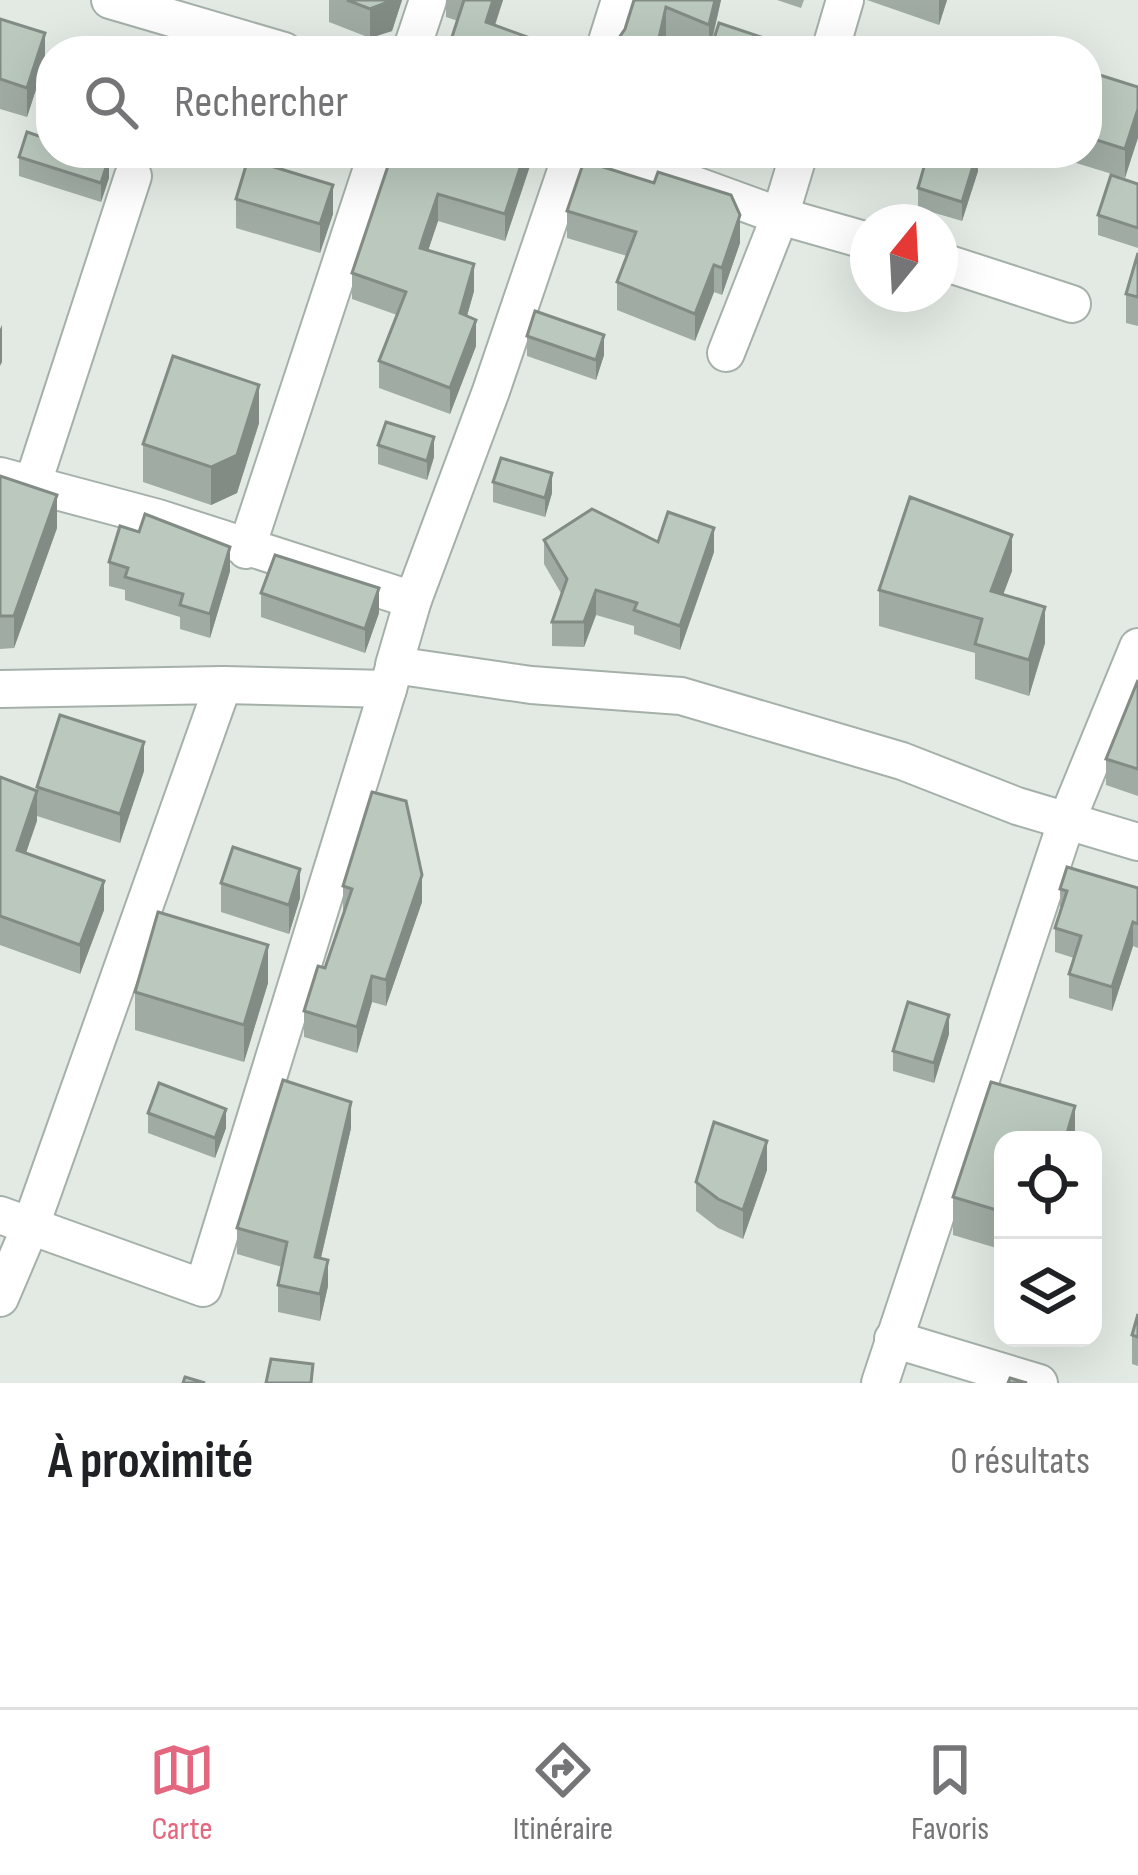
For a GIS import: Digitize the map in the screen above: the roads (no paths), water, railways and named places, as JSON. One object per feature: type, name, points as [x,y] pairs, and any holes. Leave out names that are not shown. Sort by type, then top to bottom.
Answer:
[{"type":"street","points":[[110,0],[195,12],[250,36]]},
{"type":"street","points":[[416,36],[428,0]]},
{"type":"street","points":[[609,36],[620,0]]},
{"type":"street","points":[[834,36],[845,0]]},
{"type":"street","points":[[246,550],[372,168]]},
{"type":"street","points":[[15,1220],[203,1288],[413,600],[567,168]]},
{"type":"street","points":[[649,168],[850,236]]},
{"type":"street","points":[[726,353],[794,168]]},
{"type":"street","points":[[133,176],[16,481],[158,518],[413,600]]},
{"type":"street","points":[[958,267],[1072,304]]},
{"type":"street","points":[[880,1383],[1066,820],[1138,647]]},
{"type":"street","points":[[0,689],[392,677],[681,697],[902,761],[1017,806],[1138,842]]},
{"type":"street","points":[[0,1298],[15,1220],[223,685]]},
{"type":"street","points":[[893,1339],[1039,1383]]}]
